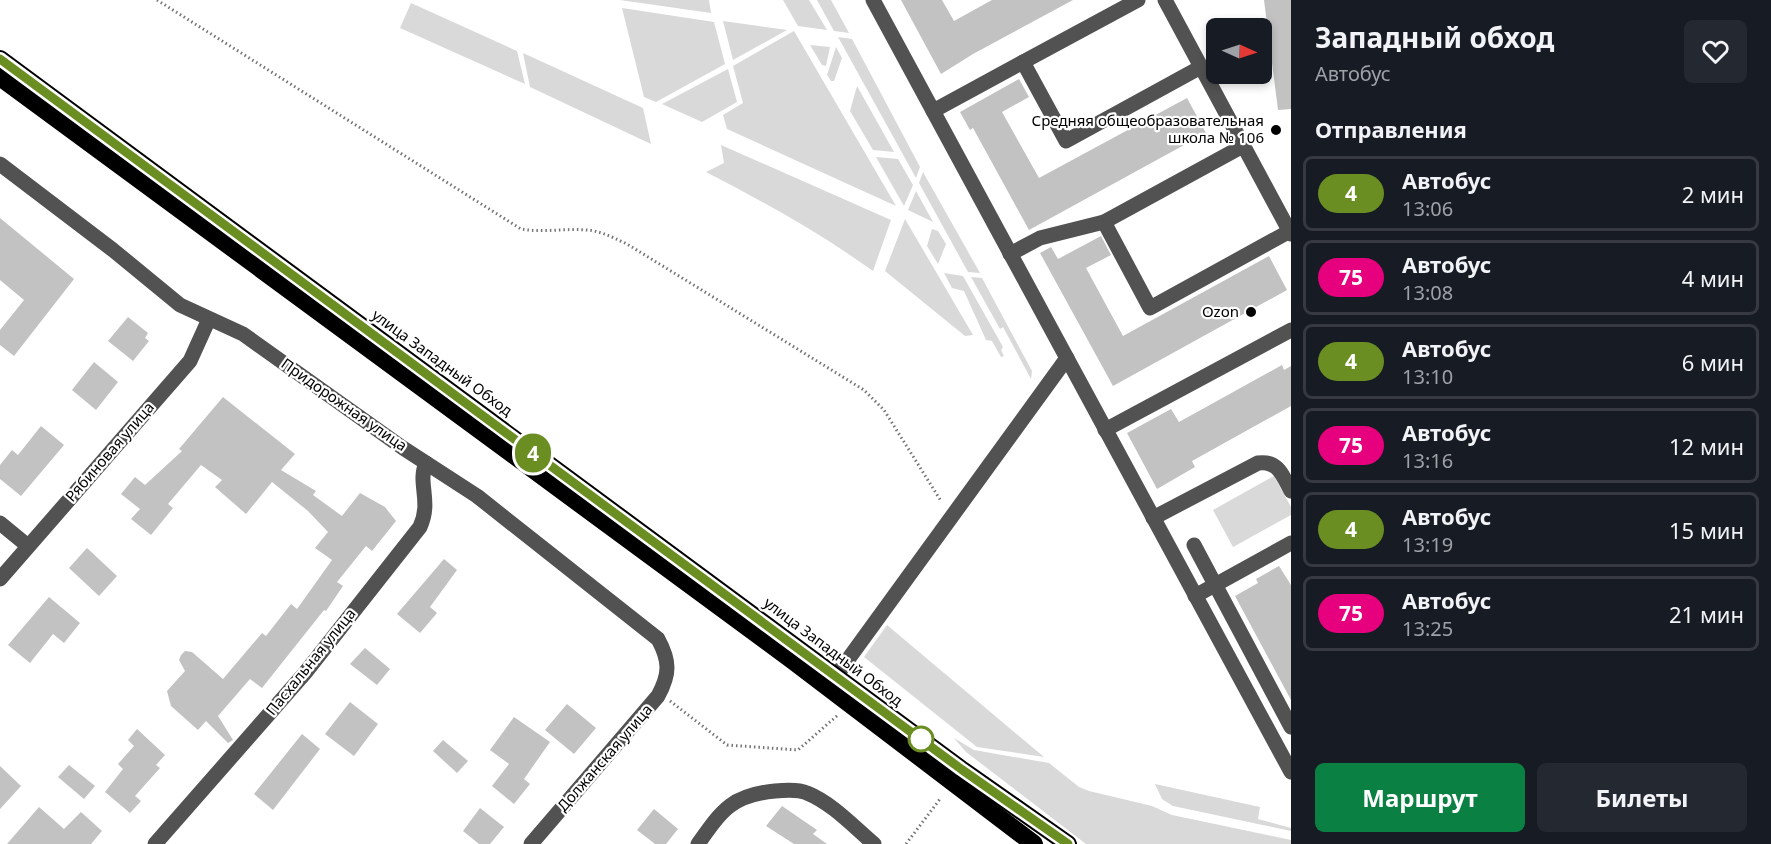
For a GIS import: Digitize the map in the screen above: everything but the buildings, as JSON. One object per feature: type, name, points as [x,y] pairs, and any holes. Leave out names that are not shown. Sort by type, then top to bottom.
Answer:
[{"type":"highway","name":"улица Западный Обход","points":[[0,59],[836,676],[1068,844]]},
{"type":"highway","name":"улица Западный Обход","points":[[0,77],[792,660],[1034,844]]},
{"type":"street","points":[[873,0],[1291,772]]},
{"type":"street","points":[[933,111],[1138,0]]},
{"type":"street","points":[[1104,222],[1150,308],[1290,232],[1165,0]]},
{"type":"street","points":[[1023,62],[1066,141],[1201,67]]},
{"type":"street","points":[[1010,254],[1040,238],[1104,222],[1243,146]]},
{"type":"street","name":"Придорожная улица","points":[[0,164],[114,250],[180,306],[243,334],[426,463],[477,496],[658,639],[666,654],[669,667]]},
{"type":"street","name":"Рябиновая улица","points":[[0,579],[190,361],[209,319]]},
{"type":"street","points":[[1105,430],[1291,330]]},
{"type":"street","points":[[836,676],[1066,358]]},
{"type":"street","points":[[1153,518],[1258,463],[1265,462],[1279,468],[1291,492]]},
{"type":"street","name":"Пасхальная улица","points":[[155,844],[305,673],[420,527],[426,514],[423,474],[426,463]]},
{"type":"street","points":[[0,523],[28,546]]},
{"type":"street","points":[[1195,596],[1291,543]]},
{"type":"street","points":[[1194,545],[1291,727]]},
{"type":"street","name":"Должанская улица","points":[[531,844],[660,693],[669,667]]},
{"type":"street","points":[[698,844],[734,801],[744,795],[785,790],[806,793],[825,803],[874,844]]},
{"type":"path","points":[[157,0],[521,229],[587,230],[604,233],[627,244],[864,390],[884,410],[941,501]]},
{"type":"path","points":[[660,693],[727,745],[798,750],[842,711]]},
{"type":"path","points":[[906,844],[940,799]]},
{"type":"shaded area","points":[[620,0],[709,0],[711,13]]},
{"type":"shaded area","points":[[783,0],[809,0],[827,30],[798,26]]},
{"type":"shaded area","points":[[817,0],[831,0],[849,33],[834,31]]},
{"type":"shaded area","points":[[411,3],[517,51],[525,84],[400,28]]},
{"type":"shaded area","points":[[622,8],[714,22],[725,64],[656,102],[644,97]]},
{"type":"shaded area","points":[[723,21],[787,30],[733,60]]},
{"type":"shaded area","points":[[794,31],[896,206],[727,129],[723,115],[743,103],[733,66]]},
{"type":"shaded area","points":[[838,37],[852,39],[920,167],[916,178]]},
{"type":"shaded area","points":[[810,45],[830,47],[826,66],[822,65]]},
{"type":"shaded area","points":[[836,47],[842,58],[834,81],[831,81],[827,75]]},
{"type":"shaded area","points":[[523,53],[643,108],[651,144],[530,87]]},
{"type":"shaded area","points":[[728,69],[737,102],[702,122],[662,104]]},
{"type":"shaded area","points":[[857,86],[894,152],[873,150],[850,111]]},
{"type":"shaded area","points":[[721,145],[891,220],[873,271],[791,218],[706,172],[724,163]]},
{"type":"shaded area","points":[[876,157],[898,159],[913,185],[904,206]]},
{"type":"shaded area","points":[[923,172],[980,273],[968,272],[919,183]]},
{"type":"shaded area","points":[[916,191],[933,222],[908,210]]},
{"type":"shaded area","points":[[905,219],[973,335],[965,336],[885,271]]},
{"type":"shaded area","points":[[932,229],[938,231],[946,244],[938,264],[927,246]]},
{"type":"shaded area","points":[[944,273],[963,276],[1003,347],[1001,350],[1004,356],[1001,357],[992,341],[986,340],[964,291],[952,288]]},
{"type":"shaded area","points":[[971,277],[982,278],[1032,371],[1031,379],[1003,327],[1000,329]]},
{"type":"shaded area","points":[[1274,476],[1291,507],[1291,515],[1233,547],[1213,510]]},
{"type":"shaded area","points":[[887,625],[1044,757],[977,747],[864,657]]},
{"type":"shaded area","points":[[954,738],[974,750],[1049,763],[1079,787],[1089,791],[1152,806],[1172,815],[1291,840],[1291,844],[1086,844],[966,752]]},
{"type":"shaded area","points":[[1155,784],[1260,807],[1258,819],[1291,828],[1291,831],[1173,806],[1162,799]]},
{"type":"bus line","name":"4","points":[[0,59],[961,769],[1068,844]]},
{"type":"place","name":"Средняя общеобразовательная школа № 106","points":[[1276,130]]},
{"type":"place","name":"Ozon","points":[[1251,312]]}]
